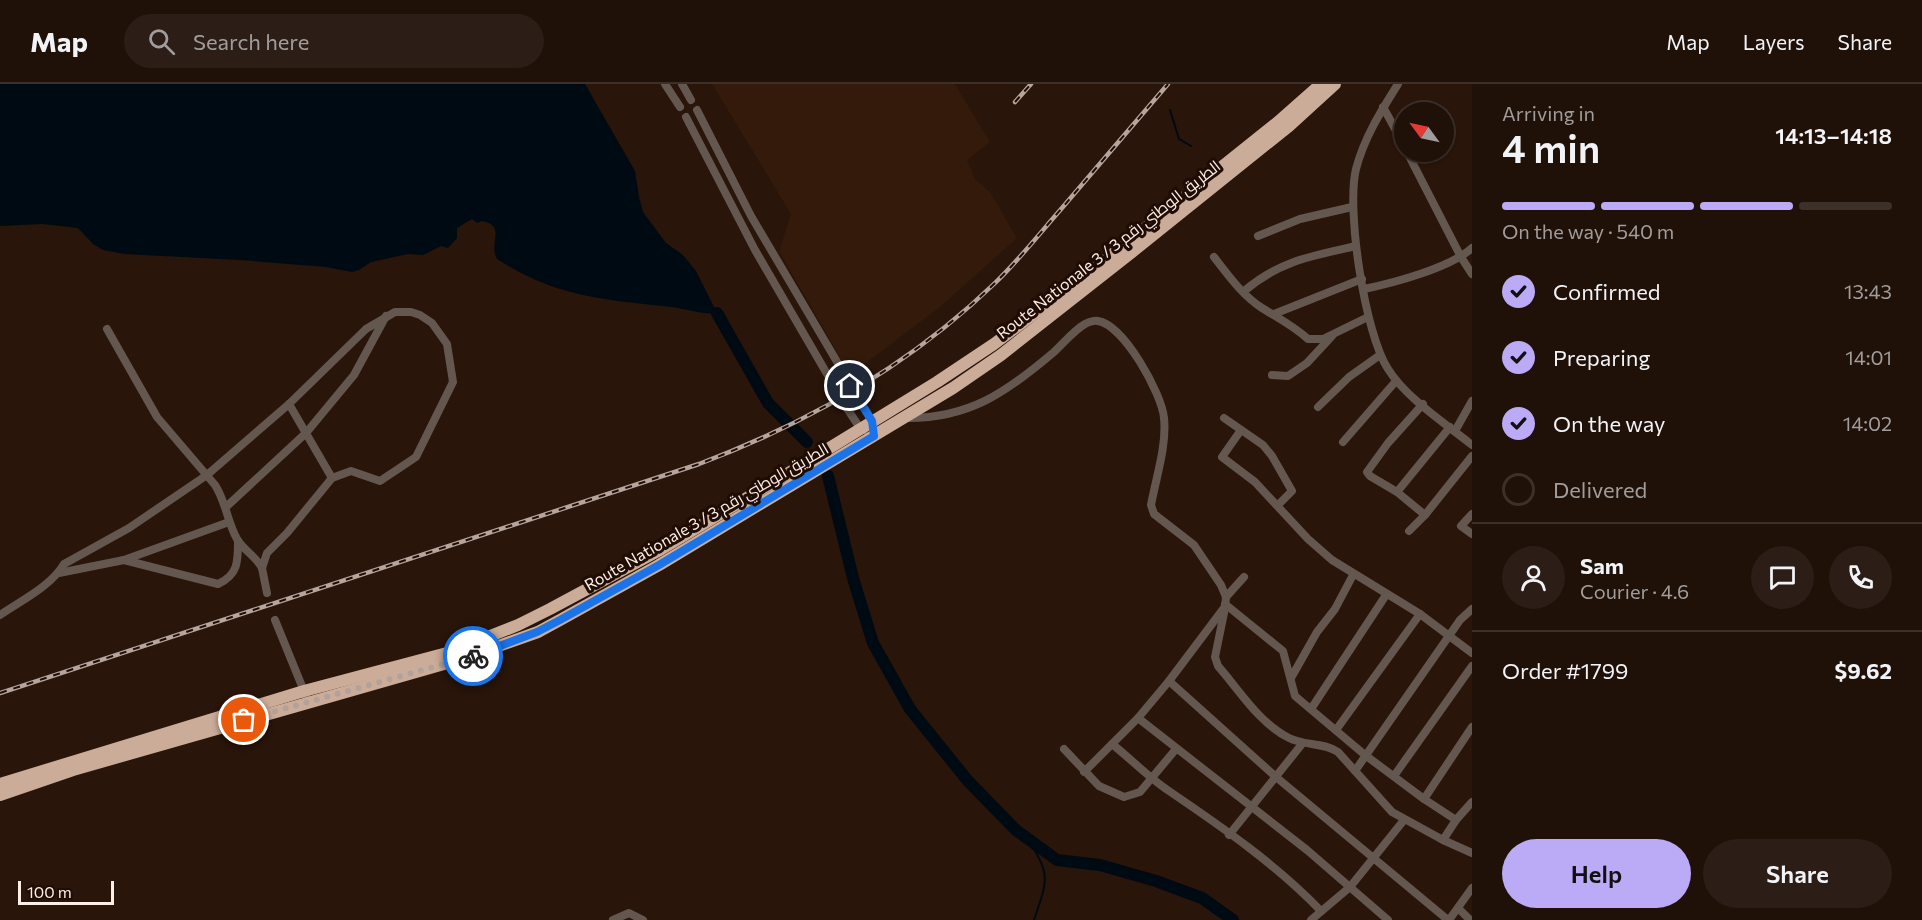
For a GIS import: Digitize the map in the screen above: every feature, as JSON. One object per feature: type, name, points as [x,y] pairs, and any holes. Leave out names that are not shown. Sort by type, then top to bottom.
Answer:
[{"type":"highway","name":"Route Nationale 3 / الطريق الوطني رقم 3","points":[[0,784],[306,697],[455,662],[537,632],[659,565],[905,418],[1001,355],[1321,84]]},
{"type":"highway","name":"Route Nationale 3 / الطريق الوطني رقم 3","points":[[0,795],[447,652],[518,625],[658,550],[937,382],[1129,248],[1289,126],[1335,84]]},
{"type":"street","points":[[665,84],[680,107]]},
{"type":"street","points":[[682,84],[691,100]]},
{"type":"street","points":[[1398,84],[1364,144],[1355,171],[1352,207],[1368,317],[1380,355],[1396,381],[1472,445]]},
{"type":"street","points":[[1383,107],[1394,127]]},
{"type":"street","points":[[697,110],[752,216],[872,421],[874,436]]},
{"type":"street","points":[[686,117],[779,292],[860,428],[874,436]]},
{"type":"street","points":[[1412,162],[1472,274]]},
{"type":"street","points":[[1258,236],[1300,219],[1352,207]]},
{"type":"street","points":[[740,222],[752,216]]},
{"type":"street","points":[[1243,292],[1263,275],[1294,261],[1356,246]]},
{"type":"street","points":[[1364,289],[1407,277],[1461,257],[1472,248]]},
{"type":"street","points":[[1214,257],[1243,292],[1262,308],[1275,314],[1308,339],[1316,341],[1368,317]]},
{"type":"street","points":[[1275,314],[1362,279]]},
{"type":"street","points":[[779,292],[791,285]]},
{"type":"street","points":[[0,615],[43,587],[59,573],[64,564],[129,528],[207,475],[289,404],[366,329],[395,312],[411,312],[432,323],[447,344],[453,382],[416,457],[380,481],[351,471],[332,478],[287,533],[267,553],[262,568],[267,593]]},
{"type":"street","points":[[226,507],[306,433],[354,375],[386,316]]},
{"type":"street","points":[[905,418],[945,416],[977,406],[1016,383],[1084,324],[1098,321],[1105,323],[1130,349],[1161,401],[1165,420],[1151,505],[1154,514],[1194,545],[1213,570],[1226,602],[1283,651],[1295,696],[1365,755],[1456,820]]},
{"type":"street","points":[[107,329],[157,417],[222,496],[229,522],[238,541],[262,568]]},
{"type":"street","points":[[1272,375],[1288,376],[1307,363],[1334,334]]},
{"type":"street","points":[[811,346],[823,339]]},
{"type":"street","points":[[1318,407],[1349,377],[1380,355]]},
{"type":"street","points":[[1343,442],[1396,381]]},
{"type":"street","points":[[1397,492],[1452,429],[1472,401]]},
{"type":"street","points":[[289,404],[332,478]]},
{"type":"street","points":[[1423,404],[1368,468],[1370,476],[1397,492],[1425,515]]},
{"type":"street","points":[[1224,418],[1257,440],[1272,456],[1292,491],[1278,505]]},
{"type":"street","points":[[1241,430],[1222,457],[1255,482],[1308,539],[1353,575],[1420,614],[1472,653]]},
{"type":"street","points":[[1409,531],[1425,515],[1472,456]]},
{"type":"street","points":[[1472,514],[1461,526],[1472,534]]},
{"type":"street","points":[[59,573],[124,560],[229,522]]},
{"type":"street","points":[[124,560],[218,584],[228,580],[235,572],[238,541]]},
{"type":"street","points":[[1291,678],[1317,632],[1335,609],[1353,575]]},
{"type":"street","points":[[1084,772],[1138,718],[1169,681],[1244,578]]},
{"type":"street","points":[[1311,709],[1386,595]]},
{"type":"street","points":[[1226,602],[1215,657],[1218,666],[1265,721],[1282,734],[1302,744],[1330,747],[1338,752],[1392,812],[1472,853]]},
{"type":"street","points":[[1355,771],[1466,612],[1472,609]]},
{"type":"street","points":[[1336,730],[1420,614]]},
{"type":"street","points":[[275,620],[306,697]]},
{"type":"street","points":[[1394,776],[1472,666]]},
{"type":"street","points":[[1169,681],[1276,777],[1448,920],[1459,909],[1472,888]]},
{"type":"street","points":[[1138,718],[1252,807],[1388,920]]},
{"type":"street","points":[[1425,799],[1472,727]]},
{"type":"street","points":[[1112,744],[1153,779],[1298,886],[1321,911]]},
{"type":"street","points":[[1229,835],[1302,744]]},
{"type":"street","points":[[1064,749],[1099,786],[1124,797],[1140,792],[1176,749]]},
{"type":"street","points":[[1443,840],[1472,802]]},
{"type":"street","points":[[1311,920],[1350,887],[1404,820]]},
{"type":"street","points":[[1459,909],[1470,920]]},
{"type":"street","points":[[613,920],[630,913],[643,920]]},
{"type":"shaded area","points":[[0,84],[585,84],[635,171],[643,212],[666,243],[683,255],[696,271],[717,313],[701,313],[672,307],[602,299],[540,282],[497,259],[494,247],[494,227],[482,221],[477,223],[472,219],[457,228],[457,238],[448,248],[441,246],[423,255],[408,254],[371,262],[352,272],[326,267],[240,260],[124,254],[103,250],[93,244],[78,228],[42,224],[0,226]]},
{"type":"shaded area","points":[[712,84],[955,84],[990,142],[967,160],[975,179],[990,192],[1017,238],[940,307],[850,375],[779,251],[791,214]]},
{"type":"waterway","points":[[1170,110],[1179,139],[1191,146]]},
{"type":"waterway","points":[[717,313],[768,403],[807,442]]},
{"type":"waterway","points":[[828,476],[853,578],[873,643],[910,709],[968,781],[1016,830],[1057,860],[1100,865],[1156,881],[1202,898],[1233,920]]},
{"type":"waterway","points":[[1027,838],[1040,861],[1045,878],[1034,920]]},
{"type":"railway","points":[[1015,102],[1031,84]]},
{"type":"railway","points":[[0,693],[699,464],[740,448],[818,410],[856,389],[929,340],[995,283],[1168,84]]},
{"type":"way so far","points":[[244,720],[473,656]]},
{"type":"route","points":[[473,656],[537,632],[560,620],[659,565],[874,436],[872,421],[850,386]]}]
